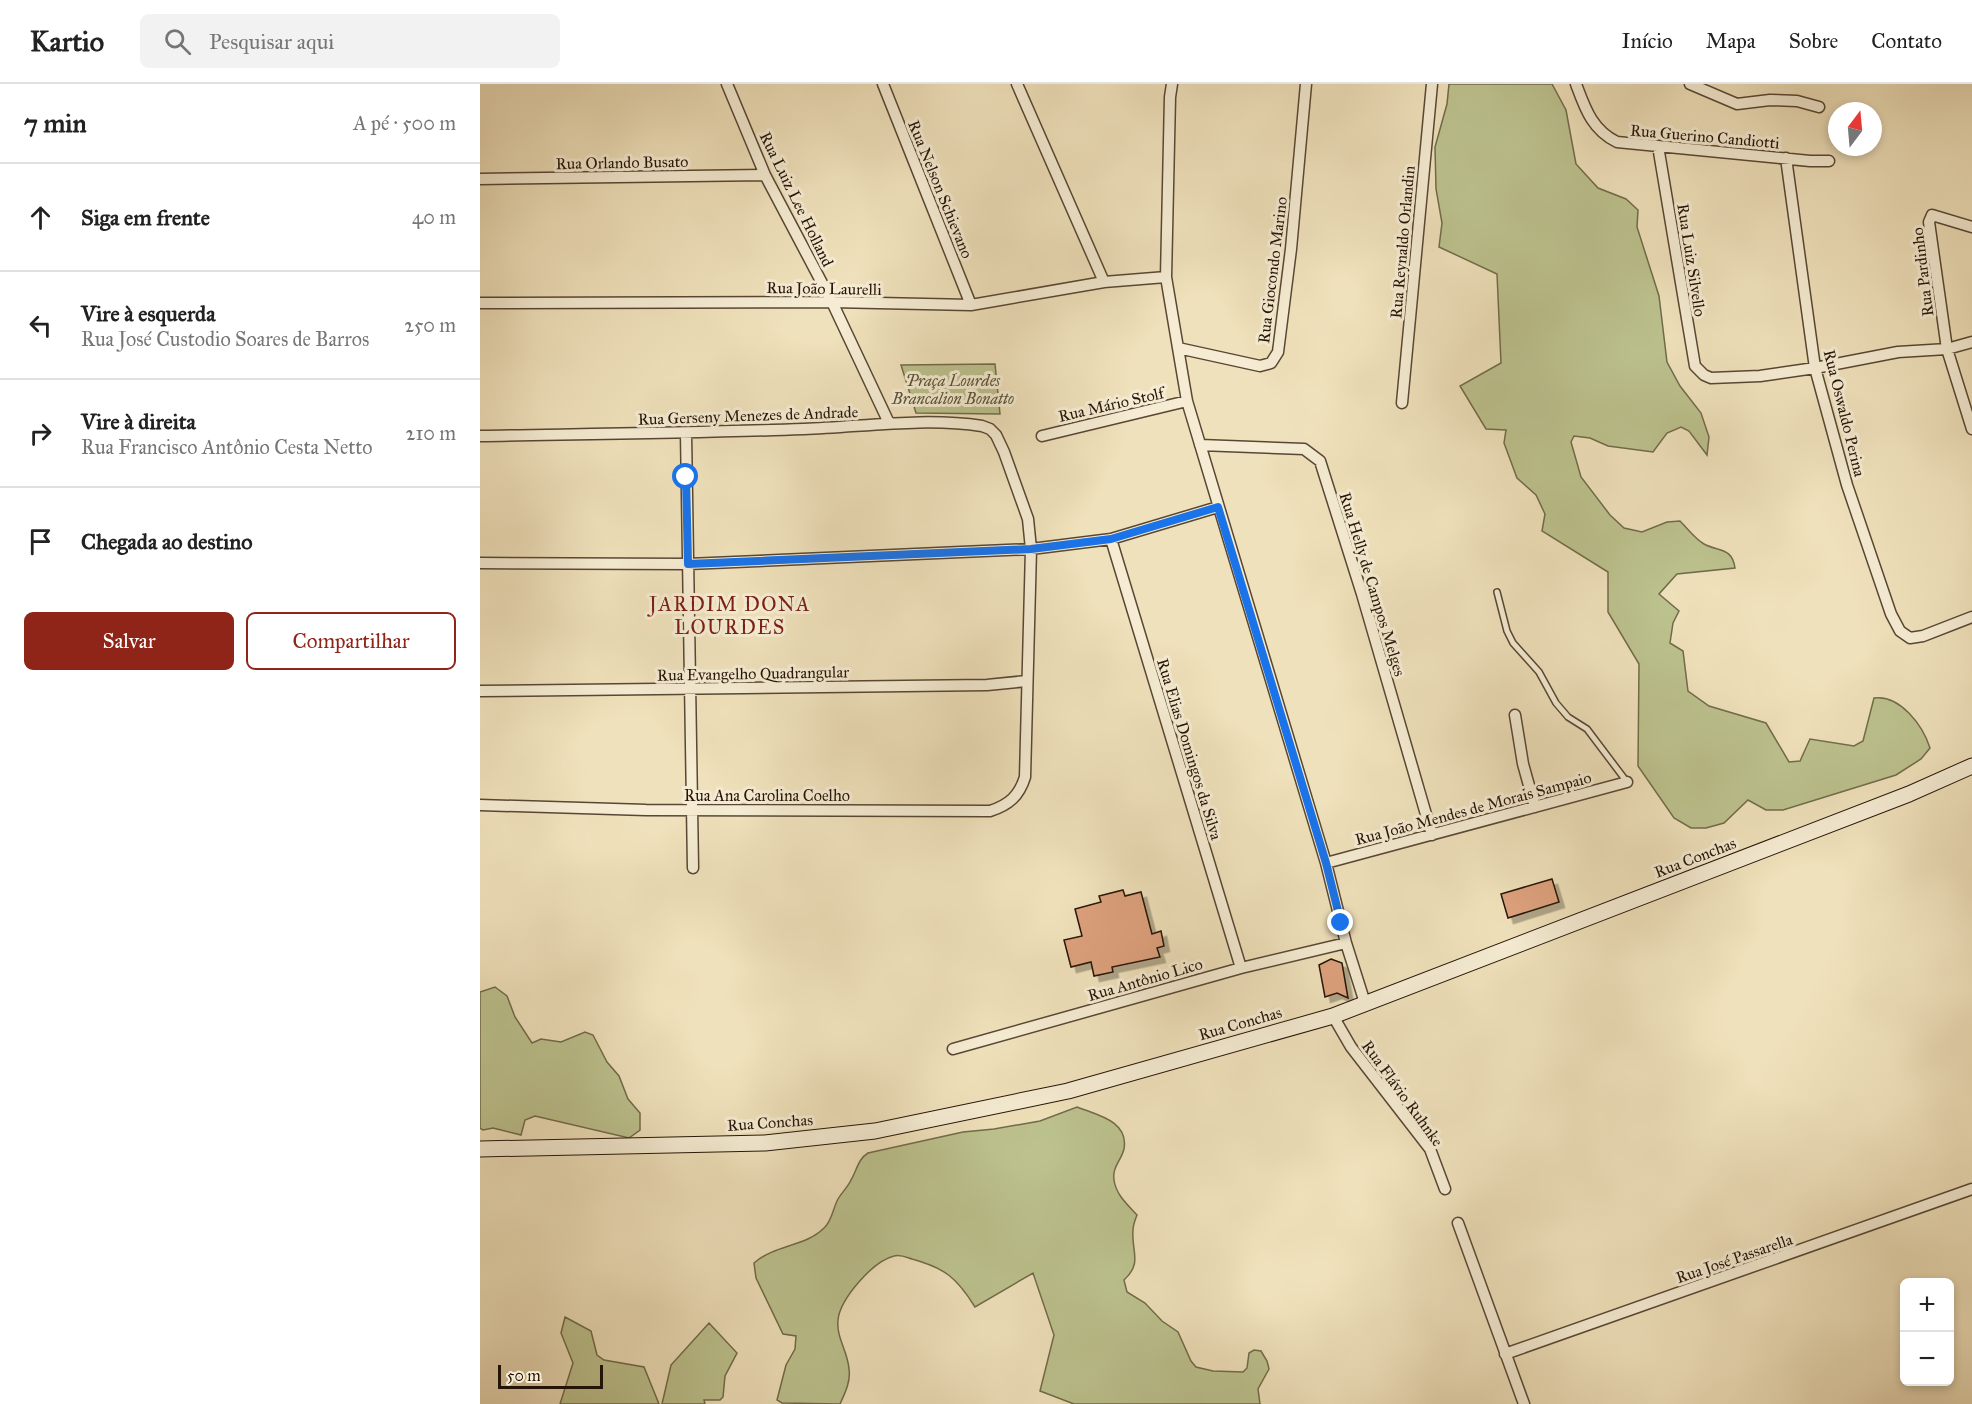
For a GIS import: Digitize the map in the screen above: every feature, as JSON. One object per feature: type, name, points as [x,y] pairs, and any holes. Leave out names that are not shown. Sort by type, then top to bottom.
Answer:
[{"type":"main road","name":"Rua Conchas","points":[[480,1149],[765,1143],[875,1131],[1068,1091],[1333,1016],[1909,794],[1972,766]]},
{"type":"street","name":"Rua Luiz Lee Holland","points":[[727,84],[765,175],[832,302],[889,423]]},
{"type":"street","name":"Rua Nelson Schievano","points":[[883,84],[971,305]]},
{"type":"street","points":[[1017,84],[1104,282]]},
{"type":"street","points":[[1163,84],[1170,97]]},
{"type":"street","points":[[1172,84],[1166,277],[1187,401],[1326,863],[1365,1003]]},
{"type":"street","name":"Rua Giocondo Marino","points":[[1178,348],[1260,366],[1267,366],[1275,359],[1278,352],[1291,249],[1306,84]]},
{"type":"street","name":"Rua Reynaldo Orlandin","points":[[1402,403],[1432,84]]},
{"type":"street","name":"Rua Guerino Candiotti","points":[[1576,84],[1589,117],[1596,128],[1617,142],[1828,161]]},
{"type":"street","points":[[1690,84],[1737,104],[1770,100],[1797,101],[1818,107]]},
{"type":"street","name":"Rua Luiz Silvello","points":[[1658,146],[1695,366],[1704,375],[1718,379],[1815,369]]},
{"type":"street","name":"Rua Oswaldo Perina","points":[[1786,158],[1815,369],[1847,484],[1888,605],[1900,631],[1911,638],[1972,617]]},
{"type":"street","name":"Rua Orlando Busato","points":[[480,179],[765,175]]},
{"type":"street","name":"Rua Pardinho","points":[[1972,227],[1932,215],[1929,222],[1947,349],[1972,429]]},
{"type":"street","name":"Rua João Laurelli","points":[[480,303],[832,302],[971,305],[1104,282],[1166,277]]},
{"type":"street","points":[[1815,369],[1898,352],[1947,349],[1972,342]]},
{"type":"street","name":"Rua Mário Stolf","points":[[1042,436],[1187,401]]},
{"type":"street","name":"Rua Gerseny Menezes de Andrade","points":[[480,436],[686,433],[843,428],[889,423],[982,426],[990,429],[996,435],[1004,452],[1028,519],[1031,549]]},
{"type":"street","points":[[686,433],[693,868]]},
{"type":"street","name":"Rua Helly de Campos Melges","points":[[1200,445],[1304,449],[1320,461],[1362,594],[1432,835]]},
{"type":"street","points":[[480,563],[688,564],[1031,549],[1111,539],[1218,507]]},
{"type":"street","name":"Rua Elias Domingos da Silva","points":[[1111,539],[1241,968]]},
{"type":"street","name":"Rua Ana Carolina Coelho","points":[[480,805],[692,810],[990,811],[1008,803],[1021,790],[1025,777],[1031,549]]},
{"type":"street","name":"Rua Evangelho Quadrangular","points":[[480,691],[987,685],[1027,681]]},
{"type":"street","points":[[1515,715],[1522,764],[1535,807]]},
{"type":"street","name":"Rua João Mendes de Morais Sampaio","points":[[1326,863],[1627,782]]},
{"type":"street","name":"Rua Antônio Lico","points":[[953,1049],[1241,968],[1347,943]]},
{"type":"street","name":"Rua Flávio Ruhnke","points":[[1333,1016],[1351,1047],[1430,1149],[1445,1189]]},
{"type":"street","name":"Rua José Passarella","points":[[1505,1354],[1972,1189]]},
{"type":"street","points":[[1458,1223],[1524,1404]]},
{"type":"lane","points":[[1497,592],[1507,631],[1513,643],[1539,672],[1556,703],[1568,717],[1587,729],[1627,782]]},
{"type":"green space","points":[[1449,84],[1552,84],[1566,110],[1576,164],[1598,188],[1626,199],[1638,210],[1637,227],[1659,296],[1667,362],[1680,386],[1701,413],[1709,437],[1707,455],[1689,431],[1681,427],[1667,433],[1653,452],[1608,446],[1590,438],[1574,436],[1571,442],[1581,477],[1610,515],[1624,528],[1642,532],[1667,522],[1680,521],[1701,542],[1728,553],[1733,561],[1735,568],[1677,574],[1659,594],[1679,611],[1673,623],[1670,643],[1683,651],[1688,691],[1709,706],[1766,723],[1789,762],[1800,761],[1810,739],[1854,746],[1863,741],[1874,698],[1884,698],[1901,706],[1922,730],[1930,748],[1921,759],[1896,775],[1783,810],[1766,810],[1748,800],[1724,823],[1706,828],[1691,828],[1674,818],[1638,766],[1639,664],[1608,612],[1608,572],[1542,531],[1545,514],[1536,495],[1517,478],[1504,443],[1506,430],[1486,429],[1460,386],[1501,363],[1497,274],[1439,247],[1442,223],[1436,189],[1435,147],[1447,104]]},
{"type":"green space","name":"Praça Lourdes Brancalion Bonatto","points":[[995,364],[1000,414],[916,413],[901,365]]},
{"type":"green space","points":[[495,987],[507,996],[515,1017],[532,1043],[541,1039],[561,1042],[585,1032],[593,1035],[607,1062],[619,1076],[628,1099],[640,1113],[640,1130],[629,1138],[535,1116],[525,1120],[521,1135],[493,1128],[483,1130],[480,1128],[480,992]]},
{"type":"green space","points":[[1077,1107],[1110,1120],[1122,1132],[1124,1139],[1124,1149],[1115,1168],[1114,1180],[1120,1195],[1137,1215],[1133,1228],[1135,1262],[1130,1274],[1124,1280],[1127,1292],[1145,1303],[1162,1321],[1178,1332],[1196,1367],[1213,1371],[1243,1372],[1247,1368],[1249,1353],[1254,1350],[1261,1351],[1269,1369],[1258,1389],[1260,1404],[1074,1404],[1040,1391],[1054,1335],[1033,1273],[975,1307],[956,1281],[942,1270],[898,1255],[886,1259],[868,1273],[851,1292],[840,1311],[838,1326],[847,1357],[849,1378],[840,1404],[782,1403],[777,1400],[786,1365],[795,1349],[796,1336],[783,1334],[756,1278],[754,1263],[772,1252],[808,1239],[824,1228],[831,1218],[838,1199],[868,1153],[963,1132],[1040,1121]]},
{"type":"green space","points":[[565,1317],[591,1331],[597,1355],[604,1360],[644,1367],[659,1404],[560,1404],[573,1363],[561,1333]]},
{"type":"green space","points":[[709,1323],[737,1353],[725,1376],[723,1397],[720,1400],[704,1400],[705,1404],[662,1404],[671,1365]]},
{"type":"building","points":[[1552,879],[1559,902],[1508,918],[1501,894]]},
{"type":"building","points":[[1123,890],[1125,896],[1141,892],[1152,934],[1161,931],[1164,946],[1157,948],[1160,957],[1112,967],[1113,972],[1094,976],[1091,962],[1071,967],[1064,940],[1082,936],[1075,909],[1101,902],[1099,896]]},
{"type":"building","points":[[1331,959],[1342,963],[1348,998],[1337,993],[1325,997],[1319,965]]},
{"type":"district","name":"JARDIM DONA LOURDES","points":[[730,616]]},
{"type":"route","points":[[686,477],[688,564],[1031,549],[1111,539],[1218,507],[1326,863],[1341,923]]}]
